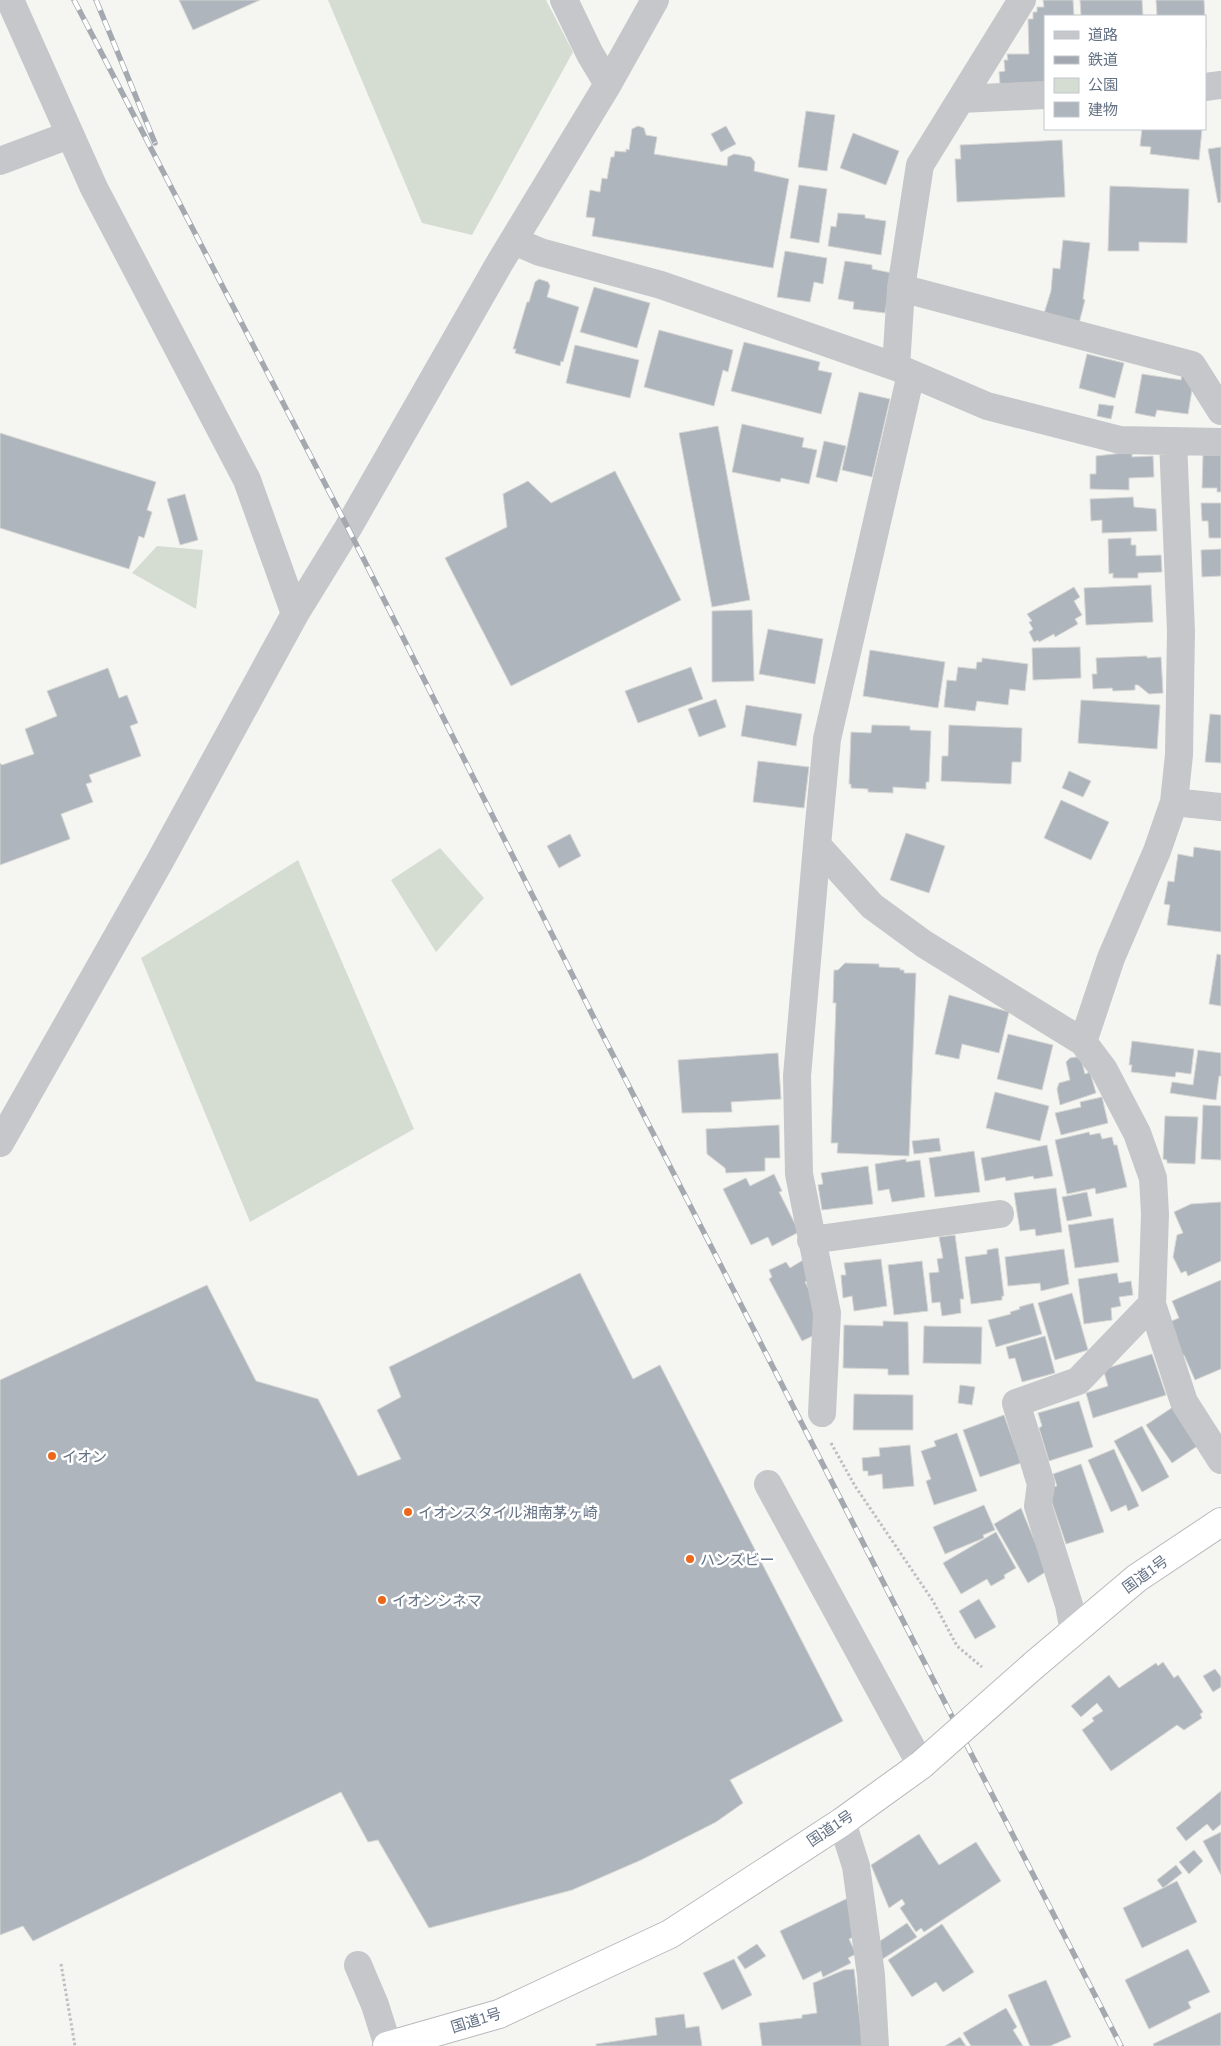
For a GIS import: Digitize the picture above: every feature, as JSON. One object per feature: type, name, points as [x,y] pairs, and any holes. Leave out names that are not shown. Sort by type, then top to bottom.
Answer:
[{"type":"highway","name":"国道1号","points":[[388,2046],[499,2014],[670,1934],[842,1822],[921,1765],[1034,1665],[1137,1578],[1221,1522]]},
{"type":"street","points":[[10,0],[69,135],[247,480],[295,614]]},
{"type":"street","points":[[564,0],[590,54],[608,84]]},
{"type":"street","points":[[0,1143],[160,861],[295,614],[348,528],[514,241],[608,84],[655,0]]},
{"type":"street","points":[[822,1413],[827,1313],[799,1174],[797,1076],[827,739],[904,371],[901,288],[920,165],[1022,0]]},
{"type":"street","points":[[1206,88],[1221,85]]},
{"type":"street","points":[[961,99],[1044,95]]},
{"type":"street","points":[[0,161],[69,135]]},
{"type":"street","points":[[514,241],[540,252],[661,285],[904,371],[987,406],[1120,440],[1221,442]]},
{"type":"street","points":[[901,288],[1192,365],[1221,411]]},
{"type":"street","points":[[1083,1042],[1111,958],[1157,851],[1174,802],[1179,755],[1181,631],[1173,441]]},
{"type":"street","points":[[1174,802],[1221,807]]},
{"type":"street","points":[[817,844],[872,906],[924,944],[1083,1042],[1104,1070],[1137,1133],[1153,1178],[1155,1214],[1152,1304],[1184,1402],[1221,1460]]},
{"type":"street","points":[[811,1240],[1000,1214]]},
{"type":"street","points":[[1074,1632],[1069,1605],[1038,1506],[1041,1484],[1016,1403],[1078,1381],[1152,1304]]},
{"type":"street","points":[[768,1484],[921,1765]]},
{"type":"street","points":[[842,1822],[856,1866],[871,1975],[875,2046]]},
{"type":"street","points":[[358,1965],[388,2046]]},
{"type":"path","points":[[822,1413],[820,1423],[855,1486],[933,1601],[957,1646],[985,1669]]},
{"type":"path","points":[[61,1964],[75,2046]]},
{"type":"green space","points":[[328,0],[546,0],[573,52],[472,235],[422,223]]},
{"type":"green space","points":[[157,546],[203,550],[196,609],[132,573]]},
{"type":"green space","points":[[440,848],[484,898],[436,952],[391,880]]},
{"type":"green space","points":[[298,860],[414,1129],[250,1222],[141,958]]},
{"type":"building","points":[[179,0],[260,0],[193,30]]},
{"type":"building","points":[[1043,0],[1073,0],[1074,15],[1044,15],[1044,83],[1000,84],[999,72],[1005,71],[1004,60],[1008,60],[1007,54],[1029,54],[1028,19],[1033,19],[1033,12],[1037,12],[1037,7],[1044,7]]},
{"type":"building","points":[[1080,0],[1142,0],[1143,15],[1081,15]]},
{"type":"building","points":[[1156,0],[1204,0],[1205,15],[1157,15]]},
{"type":"building","points":[[806,111],[835,115],[827,171],[798,167]]},
{"type":"building","points":[[638,126],[644,128],[646,135],[657,137],[654,154],[727,166],[728,157],[734,154],[751,157],[755,162],[754,171],[789,179],[773,268],[592,236],[595,218],[586,217],[590,190],[600,192],[602,178],[607,179],[611,157],[614,157],[615,151],[626,152],[626,149],[629,150],[632,129]]},
{"type":"building","points":[[726,126],[736,144],[721,152],[711,134]]},
{"type":"building","points":[[1142,130],[1202,130],[1199,160],[1150,154],[1151,147],[1140,146]]},
{"type":"building","points":[[853,133],[899,151],[886,185],[840,168]]},
{"type":"building","points":[[1062,140],[1065,197],[957,202],[955,159],[961,159],[960,145]]},
{"type":"building","points":[[1221,147],[1221,202],[1218,203],[1208,149]]},
{"type":"building","points":[[799,185],[827,189],[819,243],[790,238]]},
{"type":"building","points":[[1110,186],[1189,189],[1187,243],[1139,242],[1139,251],[1108,251]]},
{"type":"building","points":[[838,213],[865,215],[865,218],[886,221],[881,255],[828,246],[831,226],[836,227]]},
{"type":"building","points":[[1063,240],[1090,243],[1083,299],[1085,300],[1078,327],[1043,317],[1051,291],[1053,268],[1060,269]]},
{"type":"building","points":[[785,251],[827,258],[823,284],[814,282],[810,302],[777,297]]},
{"type":"building","points":[[845,261],[872,265],[872,269],[892,273],[885,313],[853,309],[854,302],[838,299]]},
{"type":"building","points":[[539,279],[548,282],[550,286],[547,297],[579,307],[563,362],[561,361],[560,366],[515,353],[516,349],[513,349],[527,302],[529,302],[535,282]]},
{"type":"building","points":[[594,287],[650,303],[637,348],[580,332]]},
{"type":"building","points":[[659,330],[733,350],[728,372],[723,370],[714,406],[644,387]]},
{"type":"building","points":[[744,342],[820,362],[818,370],[832,373],[821,414],[731,391]]},
{"type":"building","points":[[575,345],[639,360],[630,398],[566,383]]},
{"type":"building","points":[[1087,354],[1124,363],[1115,398],[1079,388]]},
{"type":"building","points":[[1142,374],[1181,380],[1182,375],[1194,377],[1188,414],[1157,410],[1155,417],[1135,413]]},
{"type":"building","points":[[859,392],[890,399],[872,477],[842,470]]},
{"type":"building","points":[[1099,404],[1114,406],[1111,419],[1097,416]]},
{"type":"building","points":[[742,424],[804,438],[802,447],[817,450],[809,484],[781,478],[780,482],[732,472]]},
{"type":"building","points":[[718,426],[750,600],[712,607],[679,433]]},
{"type":"building","points":[[0,433],[156,482],[147,510],[152,512],[144,538],[139,536],[129,569],[0,528]]},
{"type":"building","points":[[824,441],[846,446],[837,482],[816,477]]},
{"type":"building","points":[[1132,452],[1132,457],[1153,456],[1154,477],[1129,478],[1129,490],[1090,489],[1090,474],[1096,474],[1096,456]]},
{"type":"building","points":[[1203,455],[1221,455],[1221,492],[1217,492],[1217,488],[1202,488]]},
{"type":"building","points":[[615,471],[681,600],[511,686],[445,558],[507,527],[503,494],[528,481],[551,503]]},
{"type":"building","points":[[185,494],[198,540],[180,545],[167,499]]},
{"type":"building","points":[[1133,497],[1134,507],[1156,509],[1157,531],[1102,533],[1102,520],[1091,521],[1090,499]]},
{"type":"building","points":[[1201,503],[1221,503],[1221,538],[1209,538],[1208,521],[1202,521]]},
{"type":"building","points":[[1131,538],[1131,545],[1136,545],[1136,556],[1161,555],[1162,572],[1138,573],[1138,578],[1113,578],[1113,573],[1109,574],[1108,539]]},
{"type":"building","points":[[1221,549],[1221,576],[1202,577],[1201,550]]},
{"type":"building","points":[[1151,585],[1153,622],[1086,625],[1084,588]]},
{"type":"building","points":[[1074,587],[1080,597],[1074,601],[1082,615],[1075,619],[1078,624],[1055,637],[1054,634],[1039,642],[1038,640],[1034,642],[1029,632],[1033,629],[1029,622],[1032,621],[1027,614]]},
{"type":"building","points":[[752,610],[754,681],[712,682],[712,611]]},
{"type":"building","points":[[768,629],[823,639],[815,684],[759,674]]},
{"type":"building","points":[[1080,647],[1081,678],[1033,680],[1032,648]]},
{"type":"building","points":[[870,650],[945,662],[938,708],[863,696]]},
{"type":"building","points":[[1147,656],[1147,658],[1161,657],[1163,693],[1149,694],[1138,685],[1135,685],[1135,690],[1113,691],[1112,688],[1093,689],[1092,674],[1097,674],[1096,658]]},
{"type":"building","points":[[982,658],[1028,664],[1025,691],[1010,689],[1008,705],[977,701],[975,711],[944,707],[947,680],[956,681],[958,667],[976,669],[977,662],[982,662]]},
{"type":"building","points":[[691,667],[703,699],[638,723],[625,691]]},
{"type":"building","points":[[108,668],[119,698],[127,695],[138,723],[130,726],[141,756],[89,775],[92,782],[86,784],[93,802],[61,814],[70,839],[0,865],[0,763],[2,765],[34,754],[25,729],[57,716],[47,691]]},
{"type":"building","points":[[716,699],[726,727],[699,737],[688,709]]},
{"type":"building","points":[[1081,700],[1160,705],[1157,749],[1078,743]]},
{"type":"building","points":[[746,705],[802,714],[796,746],[741,736]]},
{"type":"building","points":[[1210,714],[1221,715],[1221,763],[1205,762]]},
{"type":"building","points":[[872,725],[910,726],[910,730],[931,731],[929,782],[926,782],[926,789],[893,787],[893,793],[868,792],[868,789],[851,788],[851,784],[849,784],[851,732],[871,733]]},
{"type":"building","points":[[949,725],[1022,728],[1021,762],[1012,762],[1011,784],[941,781],[942,756],[948,756]]},
{"type":"building","points":[[758,761],[809,767],[804,808],[753,802]]},
{"type":"building","points":[[1069,771],[1091,781],[1083,797],[1062,788]]},
{"type":"building","points":[[1061,800],[1109,822],[1091,860],[1044,838]]},
{"type":"building","points":[[906,833],[945,846],[929,893],[890,880]]},
{"type":"building","points":[[570,834],[581,856],[559,868],[547,846]]},
{"type":"building","points":[[1194,847],[1221,851],[1221,932],[1167,925],[1170,905],[1164,904],[1168,881],[1174,882],[1178,854],[1193,857]]},
{"type":"building","points":[[1217,954],[1221,955],[1221,1006],[1209,1004]]},
{"type":"building","points":[[845,963],[879,964],[879,967],[900,968],[900,970],[904,970],[904,973],[916,973],[909,1156],[837,1153],[838,1143],[831,1143],[836,1003],[833,1003],[834,970],[838,970]]},
{"type":"building","points":[[949,995],[1009,1012],[999,1053],[962,1044],[959,1059],[935,1054]]},
{"type":"building","points":[[1008,1034],[1053,1045],[1042,1090],[997,1079]]},
{"type":"building","points":[[1132,1041],[1194,1049],[1191,1074],[1176,1072],[1175,1077],[1131,1072],[1132,1065],[1129,1065]]},
{"type":"building","points":[[1198,1050],[1221,1053],[1221,1076],[1219,1076],[1216,1100],[1170,1093],[1172,1082],[1193,1085]]},
{"type":"building","points":[[778,1053],[781,1099],[731,1102],[732,1112],[682,1113],[678,1060]]},
{"type":"building","points":[[1076,1057],[1081,1059],[1085,1074],[1090,1072],[1096,1093],[1060,1105],[1057,1089],[1059,1083],[1070,1080],[1066,1062],[1070,1058]]},
{"type":"building","points":[[995,1092],[1049,1106],[1040,1141],[986,1128]]},
{"type":"building","points":[[1102,1097],[1108,1123],[1061,1135],[1055,1113],[1081,1107],[1080,1102]]},
{"type":"building","points":[[1203,1105],[1221,1106],[1221,1160],[1201,1159]]},
{"type":"building","points":[[1165,1116],[1198,1117],[1195,1164],[1167,1163],[1167,1160],[1163,1159]]},
{"type":"building","points":[[779,1125],[780,1158],[765,1158],[765,1171],[726,1173],[725,1168],[707,1154],[706,1129]]},
{"type":"building","points":[[1089,1132],[1090,1135],[1100,1133],[1102,1139],[1112,1137],[1114,1145],[1117,1145],[1127,1187],[1096,1194],[1095,1188],[1067,1194],[1055,1140]]},
{"type":"building","points":[[939,1138],[941,1151],[914,1154],[912,1141]]},
{"type":"building","points":[[1047,1145],[1053,1176],[1034,1179],[1033,1176],[1006,1181],[1005,1177],[985,1181],[981,1158]]},
{"type":"building","points":[[974,1151],[980,1192],[935,1197],[929,1158]]},
{"type":"building","points":[[906,1159],[906,1162],[920,1160],[925,1197],[892,1202],[889,1189],[878,1191],[875,1164]]},
{"type":"building","points":[[868,1166],[873,1204],[822,1210],[818,1185],[823,1184],[821,1173]]},
{"type":"building","points":[[774,1174],[782,1191],[779,1192],[799,1232],[772,1246],[768,1237],[751,1245],[723,1189],[746,1178],[750,1186]]},
{"type":"building","points":[[1056,1188],[1062,1232],[1036,1236],[1035,1229],[1020,1231],[1014,1193]]},
{"type":"building","points":[[1087,1192],[1092,1216],[1067,1221],[1062,1197]]},
{"type":"building","points":[[1221,1202],[1221,1261],[1188,1276],[1186,1271],[1181,1273],[1173,1257],[1177,1235],[1183,1233],[1174,1212],[1191,1204]]},
{"type":"building","points":[[1113,1218],[1119,1262],[1075,1268],[1068,1225]]},
{"type":"building","points":[[955,1235],[964,1299],[960,1299],[961,1313],[942,1316],[940,1302],[932,1303],[929,1273],[939,1272],[937,1259],[943,1258],[939,1237]]},
{"type":"building","points":[[998,1248],[1004,1296],[1002,1296],[1002,1300],[971,1304],[965,1257],[987,1254],[987,1250]]},
{"type":"building","points":[[1064,1249],[1069,1284],[1041,1291],[1040,1283],[1008,1286],[1005,1257]]},
{"type":"building","points":[[881,1259],[887,1306],[854,1311],[852,1296],[843,1298],[841,1275],[846,1275],[844,1263]]},
{"type":"building","points":[[803,1260],[812,1278],[805,1282],[817,1305],[823,1331],[802,1341],[769,1279],[772,1277],[769,1270],[786,1262],[790,1268]]},
{"type":"building","points":[[922,1261],[928,1311],[894,1315],[888,1265]]},
{"type":"building","name":"イオンスタイル湘南茅ヶ崎","points":[[580,1273],[633,1379],[660,1365],[843,1721],[730,1780],[743,1803],[716,1822],[641,1860],[572,1890],[429,1928],[378,1840],[368,1842],[341,1792],[33,1941],[23,1926],[0,1935],[0,1380],[207,1285],[256,1381],[318,1399],[358,1476],[401,1459],[377,1410],[401,1397],[389,1367]]},
{"type":"building","points":[[1117,1273],[1119,1283],[1131,1281],[1133,1295],[1119,1297],[1121,1306],[1111,1308],[1112,1320],[1084,1324],[1078,1279]]},
{"type":"building","points":[[1221,1280],[1221,1369],[1195,1380],[1184,1355],[1181,1356],[1169,1322],[1179,1318],[1172,1301]]},
{"type":"building","points":[[1072,1293],[1088,1350],[1055,1360],[1038,1303]]},
{"type":"building","points":[[1033,1303],[1042,1334],[996,1347],[988,1320],[1011,1314],[1010,1312],[1020,1309],[1019,1307]]},
{"type":"building","points":[[883,1321],[908,1322],[909,1375],[888,1375],[888,1369],[843,1368],[844,1325],[883,1326]]},
{"type":"building","points":[[924,1326],[982,1327],[981,1364],[923,1363]]},
{"type":"building","points":[[1045,1336],[1055,1373],[1022,1382],[1015,1358],[1009,1359],[1006,1347]]},
{"type":"building","points":[[1152,1354],[1166,1395],[1093,1418],[1086,1393],[1108,1386],[1104,1372],[1108,1368]]},
{"type":"building","points":[[960,1385],[975,1387],[972,1405],[958,1403]]},
{"type":"building","points":[[854,1394],[913,1395],[913,1430],[853,1430]]},
{"type":"building","points":[[1079,1401],[1093,1447],[1049,1461],[1039,1428],[1042,1426],[1038,1413]]},
{"type":"building","points":[[1173,1407],[1199,1445],[1172,1463],[1146,1425]]},
{"type":"building","points":[[1004,1415],[1021,1463],[980,1477],[963,1430]]},
{"type":"building","points":[[1142,1426],[1169,1477],[1142,1492],[1114,1441]]},
{"type":"building","points":[[957,1433],[977,1491],[934,1505],[926,1481],[931,1479],[921,1451],[936,1446],[934,1441]]},
{"type":"building","points":[[910,1445],[914,1486],[883,1489],[882,1474],[868,1476],[868,1471],[863,1471],[862,1458],[880,1456],[879,1448]]},
{"type":"building","points":[[1114,1449],[1139,1506],[1128,1511],[1126,1505],[1111,1512],[1088,1460]]},
{"type":"building","points":[[1081,1464],[1104,1532],[1066,1544],[1049,1494],[1054,1492],[1052,1487],[1057,1486],[1053,1474]]},
{"type":"building","points":[[984,1505],[995,1530],[983,1535],[984,1538],[945,1554],[933,1527]]},
{"type":"building","points":[[1021,1508],[1047,1571],[1028,1583],[994,1524]]},
{"type":"building","points":[[996,1532],[1016,1568],[1004,1575],[1005,1578],[991,1586],[987,1579],[961,1594],[943,1563]]},
{"type":"building","points":[[979,1599],[996,1627],[975,1639],[959,1611]]},
{"type":"building","points":[[1163,1662],[1174,1678],[1178,1675],[1203,1712],[1200,1714],[1202,1718],[1184,1730],[1177,1725],[1111,1771],[1082,1730],[1094,1721],[1092,1718],[1103,1711],[1097,1703],[1081,1717],[1071,1706],[1109,1675],[1119,1688],[1156,1663],[1158,1666]]},
{"type":"building","points":[[1215,1669],[1221,1677],[1221,1687],[1213,1692],[1203,1676]]},
{"type":"building","points":[[1221,1791],[1221,1824],[1213,1831],[1207,1824],[1186,1841],[1176,1828]]},
{"type":"building","points":[[1221,1832],[1221,1875],[1203,1841]]},
{"type":"building","points":[[919,1834],[939,1865],[976,1842],[1001,1881],[924,1932],[921,1928],[916,1932],[900,1908],[905,1904],[902,1899],[889,1908],[871,1865]]},
{"type":"building","points":[[1194,1850],[1203,1861],[1189,1874],[1179,1862]]},
{"type":"building","points":[[1176,1865],[1182,1873],[1163,1888],[1157,1880]]},
{"type":"building","points":[[1177,1881],[1197,1922],[1142,1948],[1123,1908]]},
{"type":"building","points":[[848,1898],[853,1937],[849,1939],[856,1954],[848,1958],[851,1963],[823,1977],[821,1971],[803,1980],[780,1931]]},
{"type":"building","points":[[907,1923],[917,1937],[881,1960],[880,1941]]},
{"type":"building","points":[[942,1924],[974,1972],[943,1992],[936,1982],[912,1997],[888,1960]]},
{"type":"building","points":[[757,1944],[766,1956],[745,1969],[737,1957]]},
{"type":"building","points":[[1188,1949],[1210,1992],[1188,2002],[1191,2008],[1149,2029],[1125,1980]]},
{"type":"building","points":[[734,1959],[752,1995],[722,2010],[703,1973]]},
{"type":"building","points":[[854,1969],[863,2046],[762,2046],[759,2023],[802,2018],[802,2015],[817,2013],[813,1983],[844,1970]]},
{"type":"building","points":[[1046,1980],[1071,2037],[1050,2046],[1030,2046],[1008,1995]]},
{"type":"building","points":[[1006,2008],[1017,2027],[1013,2030],[1023,2046],[971,2046],[963,2033]]},
{"type":"building","points":[[1221,2012],[1221,2046],[1154,2046],[1153,2044]]},
{"type":"building","points":[[684,2014],[686,2028],[699,2026],[702,2046],[596,2046],[596,2044],[657,2035],[655,2018]]},
{"type":"building","points":[[960,2037],[966,2046],[945,2046]]},
{"type":"railway","points":[[74,0],[348,528],[595,1020],[1121,2046]]},
{"type":"railway","points":[[96,0],[155,143]]},
{"type":"place","name":"イオン","points":[[52,1456]]},
{"type":"place","name":"イオンスタイル湘南茅ヶ崎","points":[[408,1512]]},
{"type":"place","name":"ハンズビー","points":[[690,1559]]},
{"type":"place","name":"イオンシネマ","points":[[382,1600]]}]
